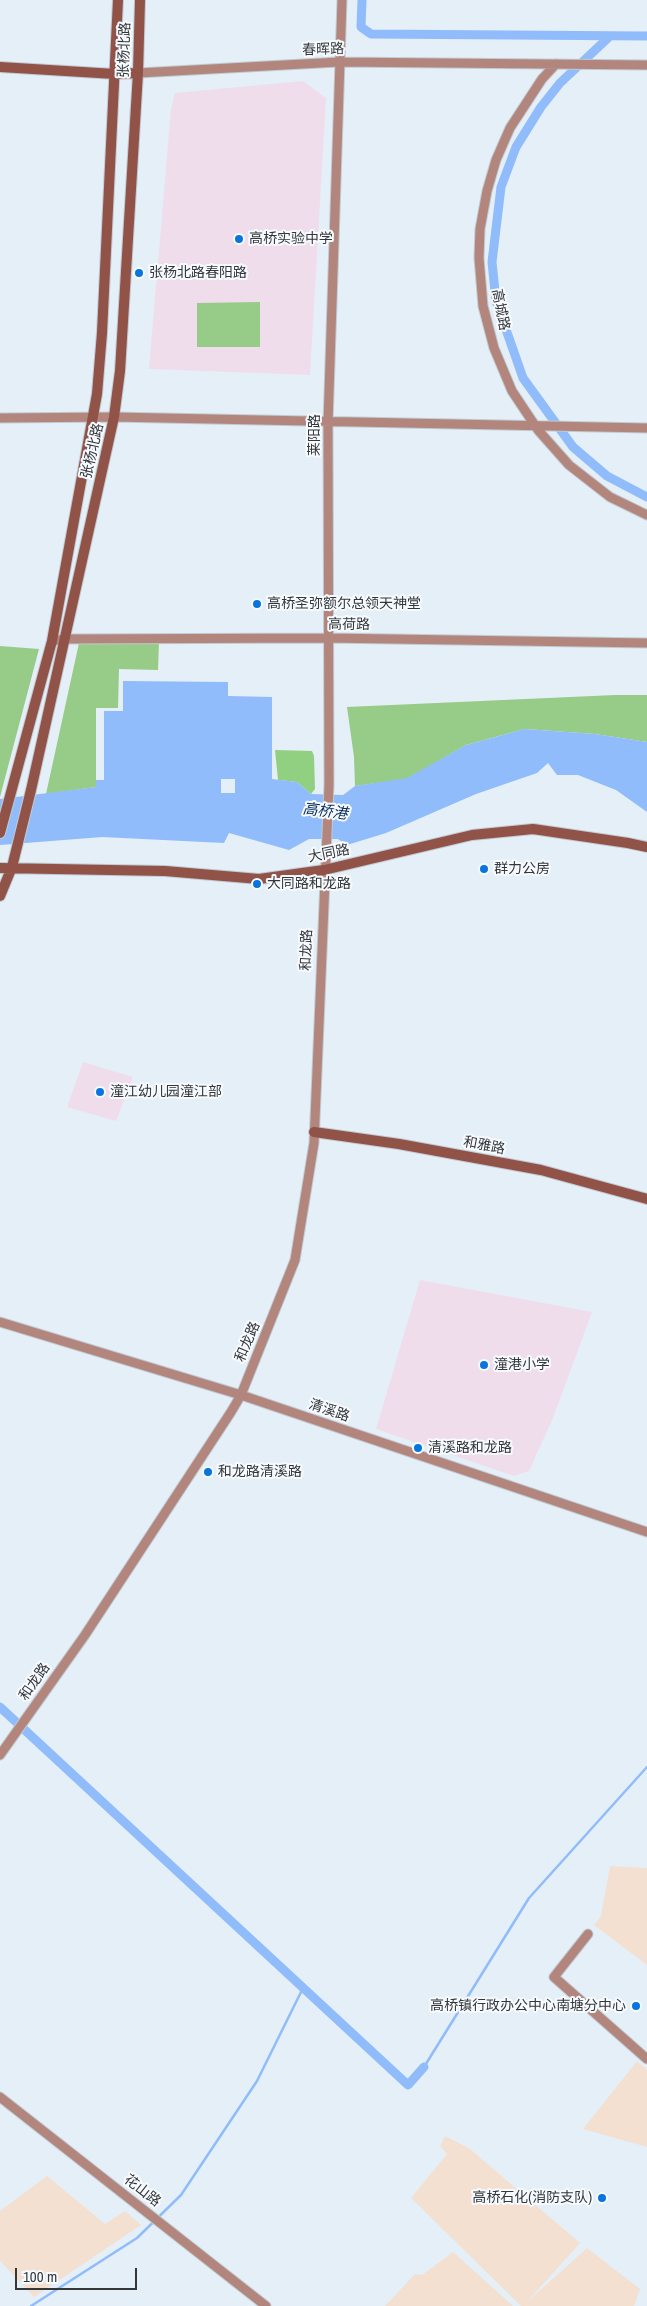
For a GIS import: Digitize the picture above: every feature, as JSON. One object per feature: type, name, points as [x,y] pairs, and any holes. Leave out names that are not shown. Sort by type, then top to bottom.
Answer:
[{"type":"main road","name":"张杨北路","points":[[0,833],[52,642],[92,418],[102,333],[118,0]]},
{"type":"main road","name":"张杨北路","points":[[0,896],[18,848],[114,417],[120,371],[138,73],[140,0]]},
{"type":"main road","name":"春晖路","points":[[0,67],[115,74],[138,73]]},
{"type":"main road","name":"大同路","points":[[0,868],[166,871],[259,879],[324,870],[472,835],[533,829],[628,842],[647,847]]},
{"type":"main road","name":"和雅路","points":[[314,1132],[380,1141],[541,1170],[647,1199]]},
{"type":"street","name":"莱阳路","points":[[324,870],[329,785],[328,423],[342,0]]},
{"type":"street","name":"春晖路","points":[[138,73],[339,62],[647,65]]},
{"type":"street","name":"高城路","points":[[556,64],[542,79],[510,128],[496,160],[487,190],[480,229],[479,258],[483,306],[494,348],[512,391],[536,426],[569,465],[610,496],[647,515]]},
{"type":"street","points":[[0,418],[114,417],[328,423],[647,428]]},
{"type":"street","name":"高荷路","points":[[52,642],[66,639],[328,638],[647,643]]},
{"type":"street","name":"和龙路","points":[[0,1755],[85,1635],[240,1396],[295,1260],[314,1132],[324,870]]},
{"type":"street","name":"清溪路","points":[[0,1322],[240,1396],[647,1532]]},
{"type":"street","points":[[588,1934],[554,1977],[647,2059]]},
{"type":"street","name":"花山路","points":[[0,2097],[266,2306]]},
{"type":"shaded area","name":"高桥实验中学","points":[[303,81],[326,98],[310,375],[149,369],[171,109],[175,93]]},
{"type":"shaded area","name":"潼江幼儿园潼江部","points":[[83,1062],[133,1077],[116,1121],[67,1107]]},
{"type":"shaded area","name":"潼港小学","points":[[420,1280],[592,1312],[553,1418],[529,1471],[514,1476],[376,1429]]},
{"type":"shaded area","points":[[610,1866],[647,1868],[647,1965],[594,1925],[601,1916]]},
{"type":"shaded area","points":[[637,2061],[647,2070],[647,2147],[583,2129]]},
{"type":"shaded area","points":[[445,2136],[470,2149],[580,2243],[527,2302],[587,2248],[640,2289],[634,2306],[521,2306],[411,2198],[447,2154],[440,2146]]},
{"type":"shaded area","points":[[47,2176],[105,2224],[125,2211],[141,2225],[34,2297],[0,2261],[0,2211]]},
{"type":"shaded area","points":[[453,2252],[513,2306],[385,2306],[415,2274],[422,2275]]},
{"type":"green space","points":[[260,302],[260,347],[197,347],[197,303]]},
{"type":"green space","points":[[91,641],[159,642],[158,670],[119,669],[118,708],[96,708],[96,787],[46,794],[79,643]]},
{"type":"green space","points":[[0,646],[39,649],[0,797]]},
{"type":"green space","points":[[647,695],[647,742],[595,734],[525,729],[466,745],[407,779],[355,786],[354,757],[347,707]]},
{"type":"green space","points":[[275,750],[312,751],[314,756],[315,789],[311,794],[297,782],[278,780]]},
{"type":"water","name":"高桥港","points":[[123,681],[228,682],[228,696],[272,697],[272,779],[297,782],[311,794],[343,795],[355,786],[407,778],[466,745],[525,729],[595,734],[647,742],[647,812],[616,790],[578,775],[557,775],[548,763],[537,773],[476,794],[386,833],[347,845],[338,839],[309,839],[289,850],[229,833],[224,843],[102,837],[0,845],[0,799],[96,787],[96,780],[104,780],[104,711],[123,711]],"holes":[[[221,779],[235,779],[235,793],[221,793]]]},
{"type":"waterway","points":[[362,0],[361,27],[371,34],[647,36]]},
{"type":"waterway","points":[[609,37],[560,83],[541,107],[516,147],[501,187],[492,262],[496,301],[523,378],[573,447],[607,476],[647,497]]},
{"type":"waterway","points":[[0,1707],[408,2085],[424,2067]]},
{"type":"waterway","points":[[424,2067],[529,1898],[647,1767]]},
{"type":"waterway","points":[[31,2306],[137,2238],[181,2195],[257,2081],[303,1988]]},
{"type":"place","name":"高桥实验中学","points":[[239,239]]},
{"type":"place","name":"张杨北路春阳路","points":[[139,273]]},
{"type":"place","name":"高桥圣弥额尔总领天神堂","points":[[257,604]]},
{"type":"place","name":"群力公房","points":[[484,869]]},
{"type":"place","name":"大同路和龙路","points":[[257,884]]},
{"type":"place","name":"潼江幼儿园潼江部","points":[[100,1092]]},
{"type":"place","name":"潼港小学","points":[[484,1365]]},
{"type":"place","name":"清溪路和龙路","points":[[418,1448]]},
{"type":"place","name":"和龙路清溪路","points":[[208,1472]]},
{"type":"place","name":"高桥镇行政办公中心南塘分中心","points":[[636,2006]]},
{"type":"place","name":"高桥石化(消防支队)","points":[[602,2198]]}]
